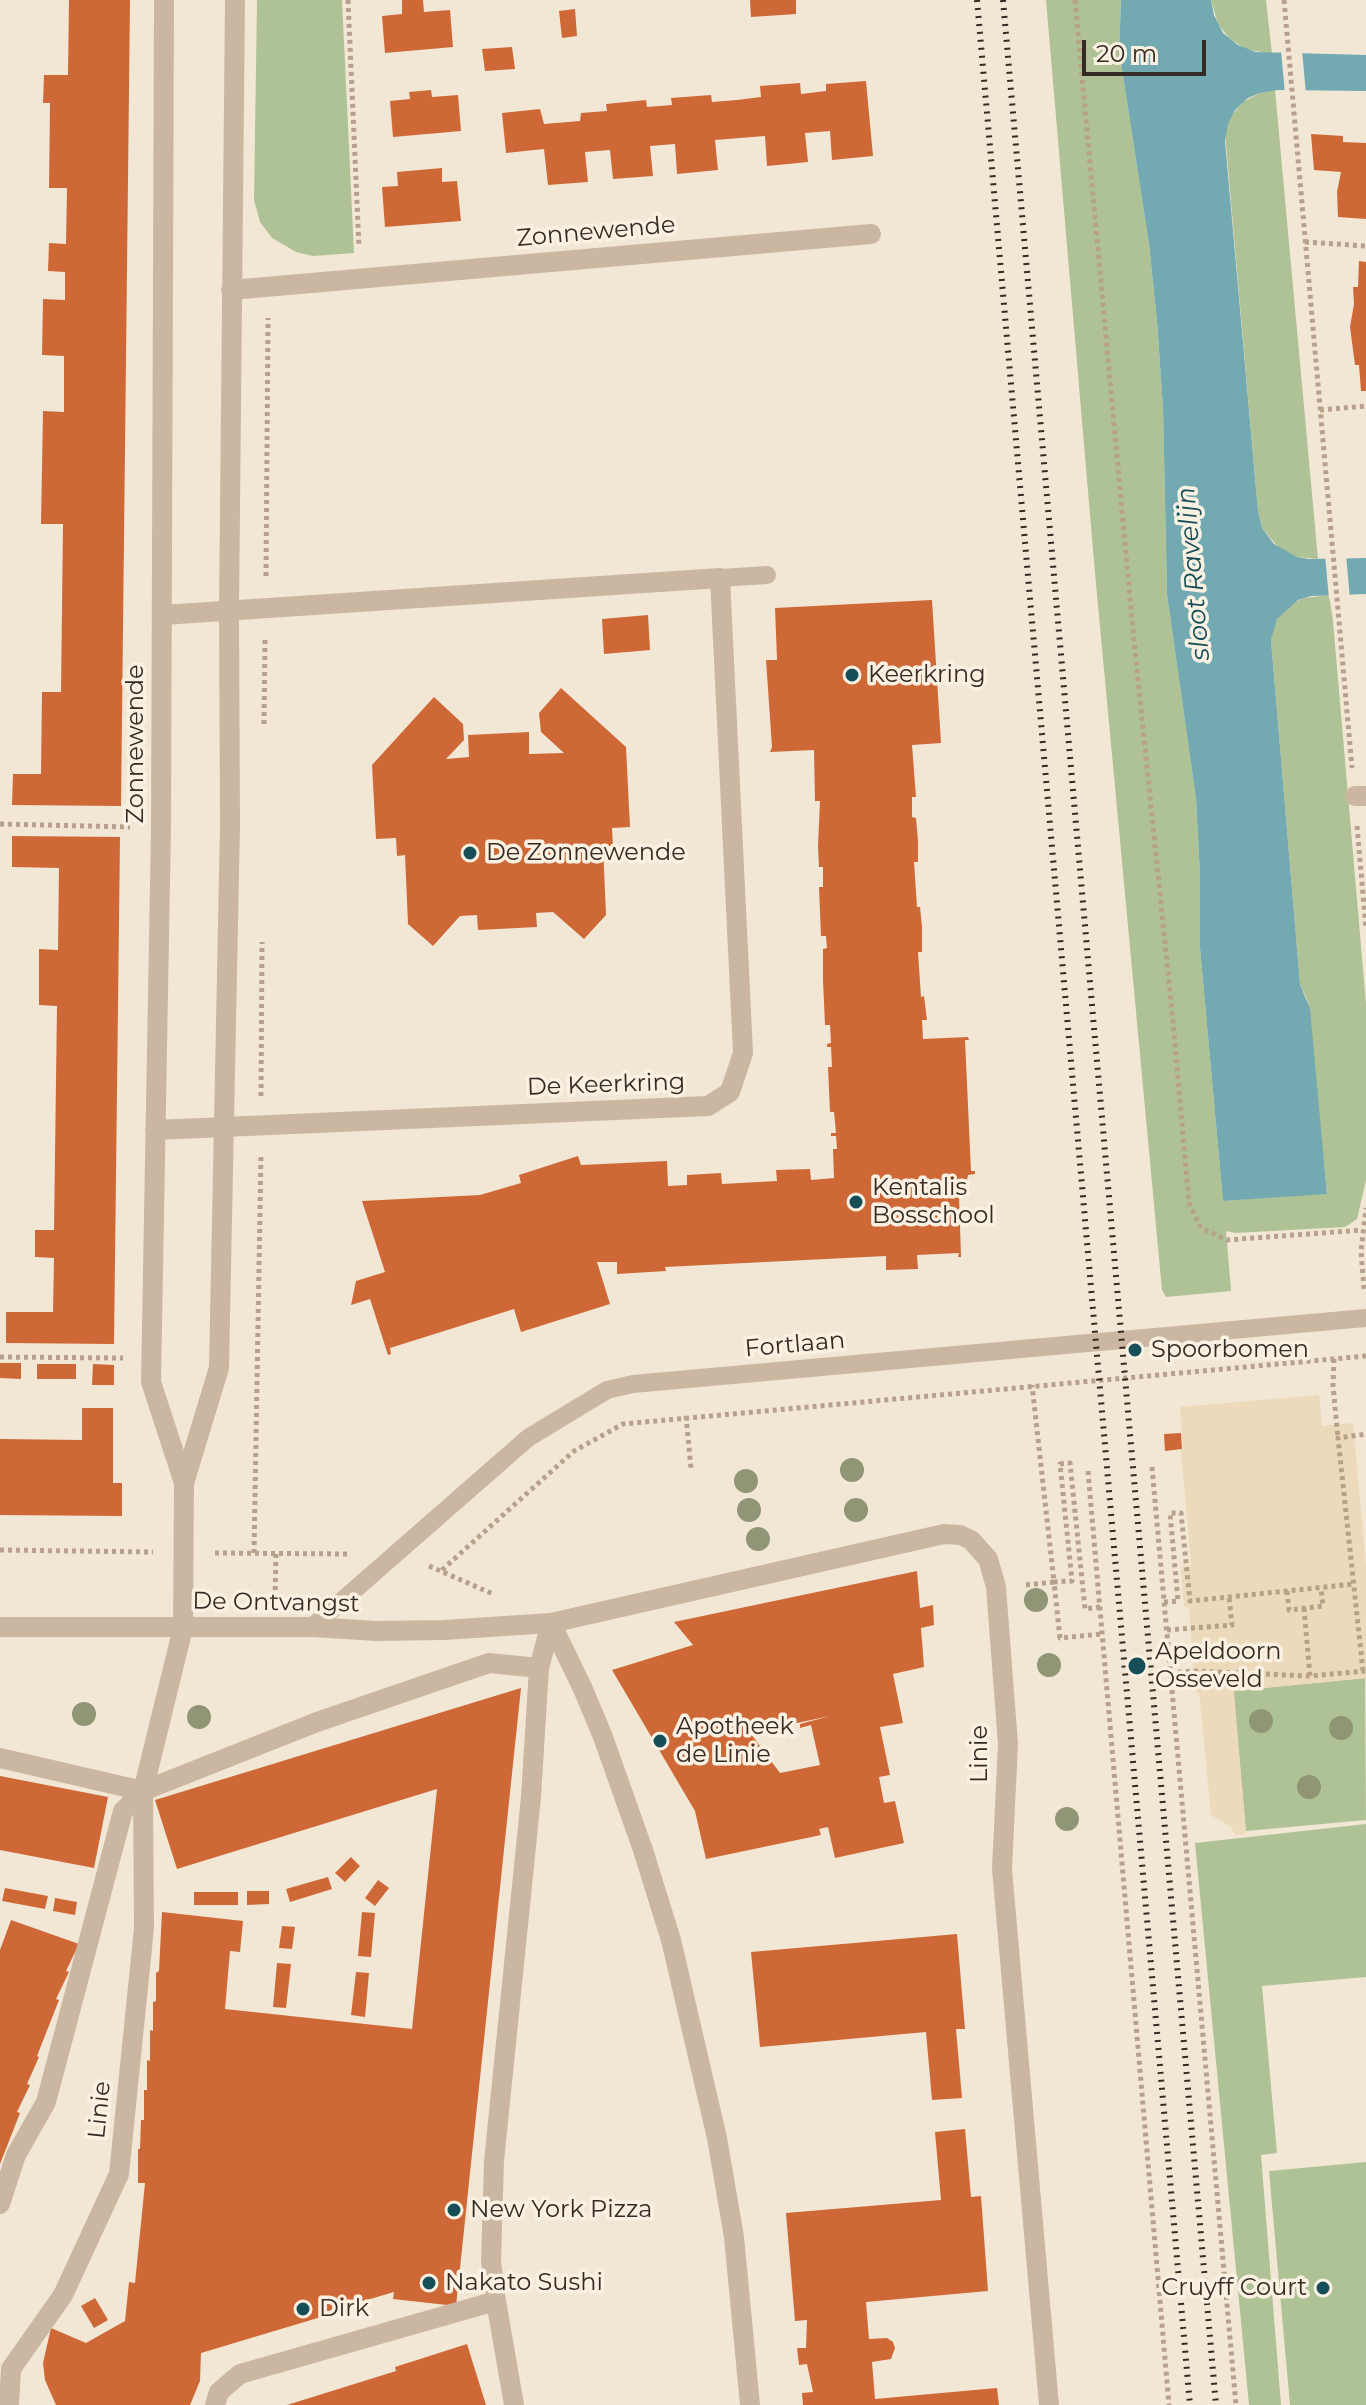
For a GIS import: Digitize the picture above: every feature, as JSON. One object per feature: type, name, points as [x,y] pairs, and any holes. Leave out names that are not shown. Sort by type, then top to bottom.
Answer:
[{"type":"street","name":"Zonnewende","points":[[164,0],[163,615],[151,1382],[184,1483]]},
{"type":"street","name":"Zonnewende","points":[[183,1628],[184,1483],[219,1368],[230,825],[235,0]]},
{"type":"street","name":"Zonnewende","points":[[231,290],[871,234]]},
{"type":"street","points":[[163,615],[720,578]]},
{"type":"street","name":"De Keerkring","points":[[155,1130],[708,1106],[730,1092],[743,1053],[720,578]]},
{"type":"street","name":"Linie","points":[[551,1623],[944,1534],[960,1535],[971,1540],[988,1559],[996,1587],[1008,1744],[1002,1869],[1049,2405]]},
{"type":"street","points":[[514,2405],[491,2261],[494,2161],[531,1797],[539,1668],[551,1623]]},
{"type":"street","points":[[551,1623],[603,1737],[671,1940],[717,2138],[734,2237],[750,2405]]},
{"type":"street","name":"De Ontvangst","points":[[0,1627],[312,1627],[377,1631],[551,1623]]},
{"type":"street","name":"Linie","points":[[9,2405],[11,2369],[63,2295],[119,2174],[144,1928],[143,1791],[183,1628]]},
{"type":"street","points":[[0,1758],[143,1791],[317,1722],[489,1663],[539,1668]]},
{"type":"street","name":"Linie","points":[[0,2204],[16,2155],[46,2102],[123,1811],[143,1791]]},
{"type":"street","points":[[215,2405],[219,2392],[240,2374],[496,2301]]},
{"type":"lane","points":[[720,578],[767,575]]},
{"type":"lane","name":"Fortlaan","points":[[312,1627],[528,1438],[607,1390],[633,1384],[1366,1318]]},
{"type":"path","points":[[348,0],[360,280]]},
{"type":"path","points":[[1075,0],[1189,1203],[1201,1228],[1227,1240],[1362,1230]]},
{"type":"path","points":[[1284,0],[1338,615]]},
{"type":"path","points":[[1305,242],[1366,246]]},
{"type":"path","points":[[1320,410],[1366,406]]},
{"type":"path","points":[[1362,1266],[1362,1230],[1366,1208]]},
{"type":"path","points":[[442,1570],[574,1451],[623,1424],[1366,1356]]},
{"type":"path","points":[[0,1357],[151,1358]]},
{"type":"path","points":[[1170,1673],[1194,1671],[1310,1676],[1364,1671],[1333,1386],[1334,1359]]},
{"type":"path","points":[[1032,1385],[1060,1638],[1102,1634]]},
{"type":"path","points":[[686,1416],[691,1468]]},
{"type":"path","points":[[1338,1438],[1366,1434]]},
{"type":"path","points":[[1054,1582],[1072,1581],[1060,1464],[1070,1463],[1085,1609],[1100,1607]]},
{"type":"path","points":[[1152,1467],[1236,2405]]},
{"type":"path","points":[[1088,1471],[1169,2405]]},
{"type":"path","points":[[1164,1602],[1178,1601],[1170,1513],[1181,1513],[1190,1601],[1354,1584]]},
{"type":"path","points":[[0,1550],[183,1552]]},
{"type":"path","points":[[275,1627],[276,1554]]},
{"type":"path","points":[[1287,1591],[1289,1610],[1323,1606],[1321,1587]]},
{"type":"path","points":[[1167,1630],[1232,1625],[1229,1597]]},
{"type":"path","points":[[1304,1608],[1310,1676]]},
{"type":"green space","points":[[257,0],[342,0],[354,253],[313,256],[296,252],[272,238],[260,222],[254,200]]},
{"type":"green space","points":[[1046,0],[1121,0],[1119,50],[1149,244],[1157,321],[1163,408],[1167,594],[1196,799],[1200,948],[1223,1201],[1327,1193],[1307,999],[1300,984],[1271,640],[1274,624],[1280,615],[1304,598],[1329,595],[1333,621],[1366,1004],[1366,1180],[1357,1219],[1345,1227],[1226,1231],[1231,1291],[1166,1297],[1162,1290],[1095,573]]},
{"type":"green space","points":[[1211,0],[1266,0],[1272,54],[1246,49],[1230,39],[1218,24]]},
{"type":"green space","points":[[1275,90],[1318,559],[1297,557],[1279,548],[1262,528],[1258,511],[1225,133],[1230,117],[1243,102],[1260,93]]},
{"type":"green space","points":[[1365,1678],[1366,1820],[1246,1831],[1233,1691]]},
{"type":"green space","points":[[1366,1824],[1366,1977],[1262,1986],[1277,2153],[1261,2155],[1281,2405],[1249,2405],[1195,1843]]},
{"type":"green space","name":"Cruyff Court","points":[[1366,2162],[1366,2405],[1290,2405],[1269,2171]]},
{"type":"shaded area","points":[[1319,1395],[1322,1426],[1353,1423],[1366,1566],[1366,1678],[1234,1691],[1246,1834],[1235,1835],[1231,1827],[1211,1815],[1199,1692],[1195,1692],[1189,1607],[1184,1607],[1181,1567],[1191,1565],[1180,1407]]},
{"type":"water","name":"sloot Ravelijn","points":[[1121,0],[1211,0],[1223,33],[1238,45],[1256,52],[1366,55],[1366,91],[1278,90],[1260,93],[1248,98],[1235,110],[1225,141],[1262,528],[1274,544],[1297,557],[1366,558],[1366,594],[1311,596],[1298,600],[1277,619],[1271,640],[1300,984],[1310,1009],[1327,1194],[1223,1201],[1200,948],[1196,799],[1167,594],[1163,408],[1157,321],[1149,244],[1119,50]]},
{"type":"pier","points":[[1281,50],[1302,50],[1306,94],[1285,94]]},
{"type":"pier","points":[[1346,554],[1350,599],[1329,599],[1325,555]]},
{"type":"building","points":[[69,0],[130,0],[121,806],[12,805],[13,774],[41,774],[42,692],[61,692],[63,524],[41,524],[43,411],[64,412],[64,356],[42,355],[43,299],[65,300],[65,272],[48,271],[49,243],[66,244],[67,188],[49,188],[50,103],[43,103],[44,75],[68,75]]},
{"type":"building","points":[[402,0],[423,0],[424,12],[450,10],[453,47],[385,53],[382,16],[402,14]]},
{"type":"building","points":[[750,0],[796,0],[796,14],[751,17]]},
{"type":"building","points":[[575,9],[577,36],[562,38],[559,11]]},
{"type":"building","points":[[512,47],[515,69],[485,71],[482,49]]},
{"type":"building","points":[[866,81],[873,156],[832,160],[830,131],[805,133],[808,162],[767,166],[765,136],[715,140],[718,170],[677,174],[675,144],[650,146],[653,176],[613,179],[610,150],[585,152],[588,182],[548,185],[544,149],[506,153],[502,113],[540,109],[544,124],[580,121],[581,113],[607,111],[606,104],[646,100],[647,107],[672,105],[671,98],[711,95],[712,102],[737,100],[761,97],[760,86],[800,83],[801,94],[826,91],[826,84]]},
{"type":"building","points":[[431,90],[432,97],[458,95],[461,131],[393,137],[390,101],[410,99],[409,92]]},
{"type":"building","points":[[1311,134],[1343,136],[1343,142],[1366,143],[1366,219],[1338,217],[1337,192],[1341,172],[1314,170]]},
{"type":"building","points":[[442,168],[442,182],[457,181],[461,221],[385,227],[382,187],[398,186],[397,172]]},
{"type":"building","points":[[1359,261],[1366,262],[1366,391],[1361,391],[1359,365],[1355,365],[1350,327],[1353,287],[1358,287]]},
{"type":"building","points":[[932,600],[941,743],[912,745],[916,797],[912,797],[912,817],[916,818],[918,841],[918,862],[914,862],[917,907],[920,907],[922,927],[922,952],[918,952],[921,997],[924,996],[927,1020],[922,1020],[923,1039],[968,1037],[969,1040],[965,1040],[971,1171],[975,1174],[968,1175],[964,1194],[959,1195],[961,1257],[958,1257],[959,1253],[917,1255],[918,1269],[886,1270],[886,1256],[665,1267],[666,1271],[617,1274],[617,1262],[597,1262],[610,1304],[521,1332],[514,1309],[390,1348],[391,1354],[388,1355],[370,1299],[351,1305],[356,1281],[385,1272],[362,1201],[480,1195],[521,1183],[519,1175],[578,1156],[581,1165],[667,1161],[668,1186],[687,1185],[687,1175],[721,1173],[722,1184],[777,1181],[776,1170],[810,1169],[811,1180],[834,1178],[833,1149],[837,1149],[836,1136],[831,1136],[831,1133],[836,1133],[834,1112],[830,1112],[828,1067],[832,1067],[831,1047],[827,1044],[831,1043],[830,1025],[825,1025],[823,949],[827,948],[826,936],[821,936],[819,887],[823,887],[823,867],[819,867],[820,801],[815,801],[814,750],[770,752],[766,660],[777,660],[775,608]]},
{"type":"building","points":[[648,615],[650,650],[604,654],[602,619]]},
{"type":"building","points":[[561,688],[626,747],[630,827],[612,828],[613,846],[603,846],[606,915],[584,939],[553,912],[536,913],[537,927],[478,930],[477,915],[460,916],[433,946],[408,924],[405,855],[397,856],[396,838],[376,839],[372,765],[434,697],[463,724],[464,740],[446,759],[469,757],[468,735],[529,732],[529,754],[564,753],[541,732],[539,713]]},
{"type":"building","points":[[12,836],[120,837],[114,1344],[6,1343],[6,1312],[53,1312],[54,1258],[35,1257],[35,1230],[54,1230],[57,1006],[39,1005],[39,949],[58,950],[59,868],[12,867]]},
{"type":"building","points":[[0,1363],[21,1363],[21,1379],[0,1378]]},
{"type":"building","points":[[37,1364],[76,1364],[76,1379],[37,1379]]},
{"type":"building","points":[[93,1364],[114,1365],[114,1385],[92,1385]]},
{"type":"building","points":[[82,1408],[113,1408],[113,1483],[122,1483],[122,1516],[0,1515],[0,1439],[82,1440]]},
{"type":"building","points":[[1181,1433],[1182,1449],[1165,1451],[1164,1434]]},
{"type":"building","points":[[917,1571],[920,1608],[933,1605],[934,1625],[921,1628],[924,1667],[893,1674],[903,1723],[880,1727],[890,1775],[879,1777],[884,1803],[895,1801],[904,1843],[835,1858],[828,1827],[819,1829],[821,1835],[706,1859],[695,1811],[612,1670],[693,1645],[674,1622]],"holes":[[[830,1716],[800,1724],[800,1728],[811,1725],[820,1765],[780,1773],[745,1726],[748,1724],[754,1732]]]},
{"type":"building","points":[[521,1688],[456,2306],[393,2299],[394,2292],[360,2302],[361,2305],[201,2353],[200,2381],[190,2405],[56,2405],[45,2380],[43,2363],[51,2328],[86,2343],[125,2321],[129,2282],[135,2283],[145,2183],[138,2183],[138,2149],[141,2120],[144,2120],[147,2060],[150,2061],[150,2030],[153,2031],[162,1912],[243,1921],[240,1952],[230,1951],[225,2009],[412,2029],[437,1789],[177,1869],[155,1800]]},
{"type":"building","points":[[0,1776],[108,1797],[94,1868],[0,1850]]},
{"type":"building","points":[[351,1857],[360,1866],[345,1882],[335,1873]]},
{"type":"building","points":[[328,1877],[332,1889],[290,1902],[286,1889]]},
{"type":"building","points":[[378,1880],[389,1888],[375,1906],[365,1898]]},
{"type":"building","points":[[5,1888],[48,1896],[45,1909],[2,1901]]},
{"type":"building","points":[[247,1891],[269,1891],[269,1904],[247,1905]]},
{"type":"building","points":[[194,1892],[238,1892],[238,1905],[194,1905]]},
{"type":"building","points":[[55,1898],[77,1902],[75,1915],[53,1911]]},
{"type":"building","points":[[362,1912],[375,1913],[371,1957],[358,1956]]},
{"type":"building","points":[[11,1920],[79,1944],[66,1971],[69,1972],[56,1999],[59,2000],[0,2164],[0,1950]]},
{"type":"building","points":[[282,1926],[295,1927],[292,1949],[279,1948]]},
{"type":"building","points":[[957,1934],[965,2029],[956,2029],[962,2098],[932,2100],[926,2032],[760,2047],[751,1952]]},
{"type":"building","points":[[277,1963],[291,1964],[286,2008],[273,2007]]},
{"type":"building","points":[[356,1972],[369,1973],[365,2017],[351,2015]]},
{"type":"building","points":[[965,2129],[971,2197],[981,2196],[988,2291],[866,2302],[869,2339],[887,2338],[895,2348],[891,2359],[872,2362],[875,2399],[997,2388],[999,2405],[803,2405],[802,2393],[813,2392],[807,2364],[799,2365],[797,2348],[806,2348],[807,2320],[795,2321],[786,2213],[941,2200],[935,2132]]},
{"type":"building","points":[[95,2298],[108,2320],[94,2328],[81,2306]]},
{"type":"building","points":[[467,2344],[486,2405],[287,2405],[396,2371],[395,2367]]},
{"type":"railway","points":[[977,0],[1190,2405]]},
{"type":"railway","points":[[1003,0],[1216,2405]]},
{"type":"place","name":"Keerkring","points":[[852,675]]},
{"type":"place","name":"De Zonnewende","points":[[470,853]]},
{"type":"place","name":"Kentalis Bosschool","points":[[856,1202]]},
{"type":"place","name":"Spoorbomen","points":[[1135,1350]]},
{"type":"place","name":"Apeldoorn Osseveld","points":[[1137,1666]]},
{"type":"place","name":"Apotheek de Linie","points":[[660,1741]]},
{"type":"place","name":"New York Pizza","points":[[454,2210]]},
{"type":"place","name":"Nakato Sushi","points":[[429,2283]]},
{"type":"place","name":"Cruyff Court","points":[[1323,2288]]},
{"type":"place","name":"Dirk","points":[[303,2309]]}]
